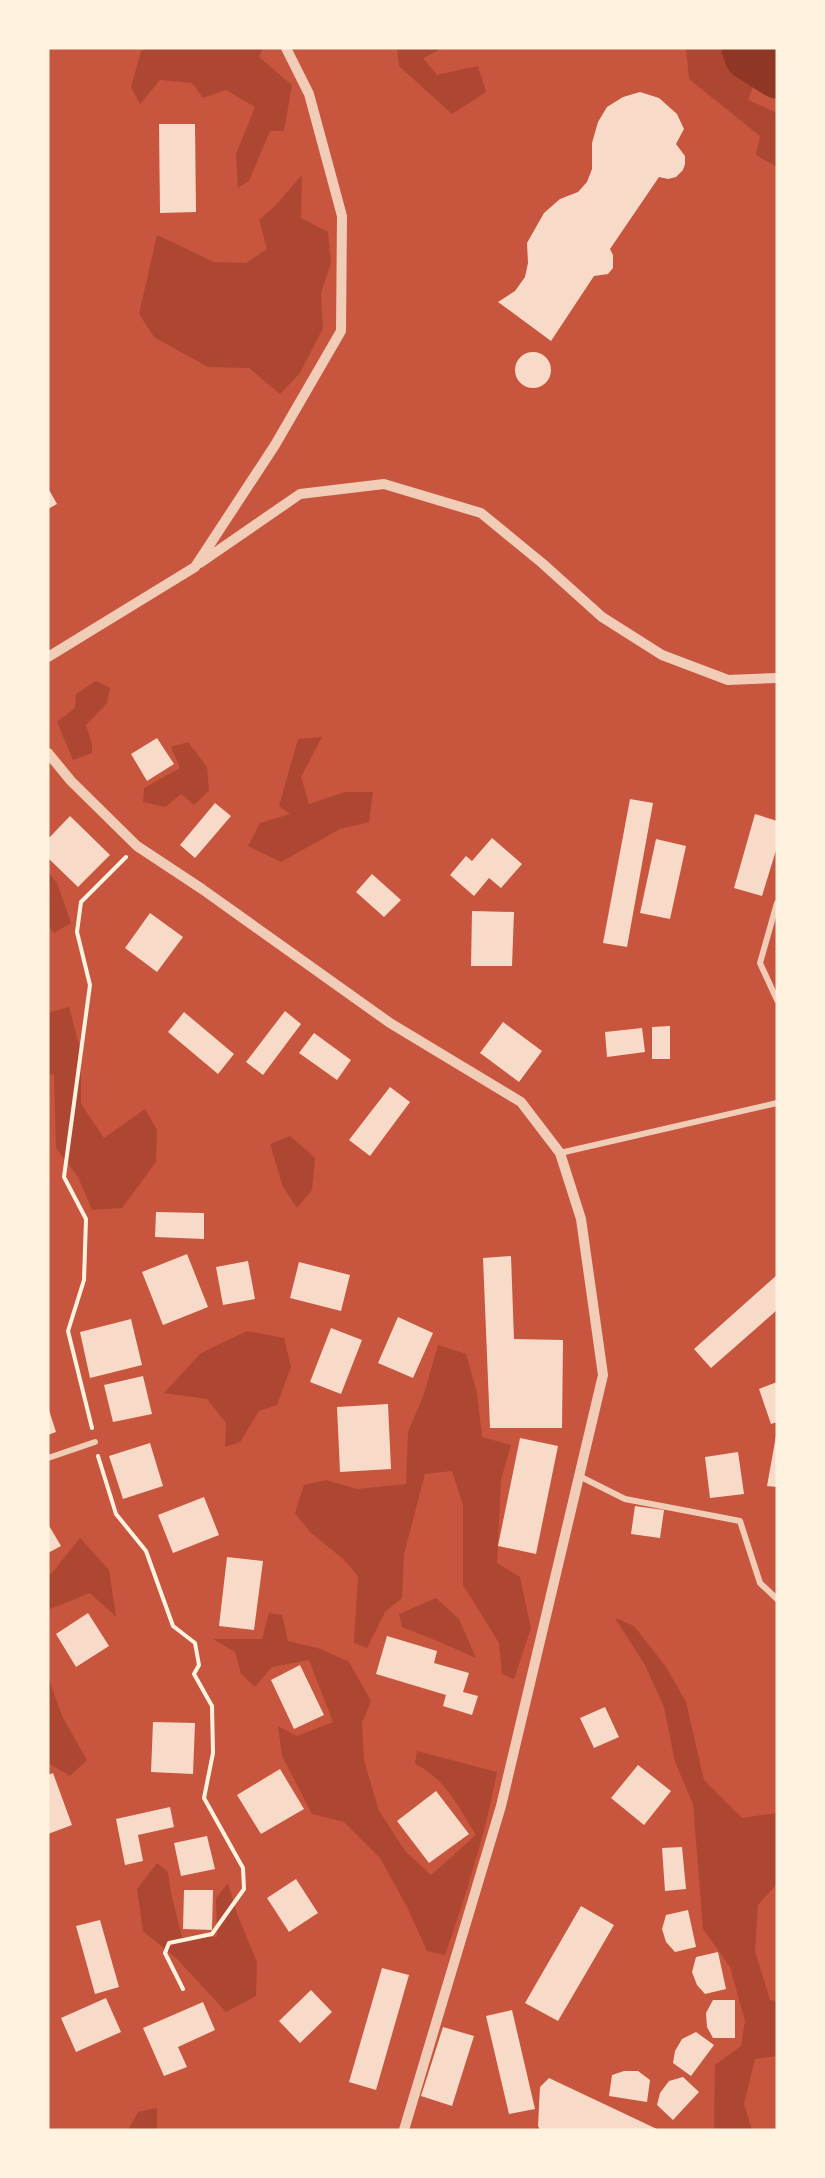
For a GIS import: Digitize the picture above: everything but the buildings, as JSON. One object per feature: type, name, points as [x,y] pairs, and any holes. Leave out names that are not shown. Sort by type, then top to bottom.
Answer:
[{"type":"street","points":[[195,567],[275,445],[341,331],[342,216],[309,94],[286,48]]},
{"type":"street","points":[[48,657],[195,567],[300,494],[384,484],[481,513],[542,562],[602,617],[662,655],[728,680],[777,678]]},
{"type":"street","points":[[48,753],[71,781],[137,846],[202,889],[390,1023],[521,1102],[560,1153],[580,1219],[603,1375],[501,1806],[404,2130]]},
{"type":"street","points":[[777,903],[760,963],[777,1000]]},
{"type":"street","points":[[560,1153],[777,1103]]},
{"type":"street","points":[[48,1458],[95,1442]]},
{"type":"street","points":[[579,1476],[625,1499],[740,1521],[760,1583],[777,1599]]},
{"type":"path","points":[[137,846],[81,902],[77,932],[90,985],[64,1178],[86,1219],[84,1280],[68,1331],[100,1466],[116,1515],[146,1551],[173,1626],[195,1643],[199,1665],[194,1674],[213,1706],[213,1753],[204,1798],[243,1868],[244,1889],[212,1934],[169,1943],[165,1953],[183,1989]]},
{"type":"shaded area","points":[[147,48],[263,48],[259,57],[292,85],[284,131],[270,131],[249,181],[238,188],[236,154],[255,107],[226,90],[203,98],[192,83],[160,80],[140,104],[131,87],[141,51]]},
{"type":"shaded area","points":[[397,48],[443,48],[423,58],[437,75],[478,66],[486,92],[452,114],[399,66]]},
{"type":"shaded area","points":[[686,48],[736,48],[756,79],[748,100],[775,112],[777,116],[777,167],[756,155],[760,136],[689,79]]},
{"type":"shaded area","points":[[302,175],[301,218],[328,232],[331,263],[321,293],[323,328],[300,373],[280,394],[249,368],[208,367],[154,337],[139,314],[157,235],[214,262],[246,263],[267,249],[259,220],[275,206]]},
{"type":"shaded area","points":[[96,681],[110,688],[107,703],[86,725],[92,744],[92,753],[73,760],[57,722],[75,708],[76,694]]},
{"type":"shaded area","points":[[322,737],[301,777],[309,804],[345,792],[373,792],[369,822],[340,829],[281,862],[248,846],[260,823],[290,814],[279,806],[298,739]]},
{"type":"shaded area","points":[[188,742],[207,767],[209,791],[194,805],[181,794],[165,807],[143,802],[144,788],[180,768],[171,747]]},
{"type":"shaded area","points":[[48,872],[57,883],[71,923],[54,933],[48,925]]},
{"type":"shaded area","points":[[69,1007],[81,1053],[81,1104],[104,1138],[145,1109],[157,1130],[156,1162],[122,1208],[92,1210],[78,1177],[56,1148],[54,1075],[48,1073],[48,1013]]},
{"type":"shaded area","points":[[290,1136],[315,1158],[312,1190],[297,1208],[283,1187],[270,1144]]},
{"type":"shaded area","points":[[247,1331],[284,1338],[291,1367],[277,1405],[259,1411],[240,1442],[225,1447],[226,1423],[207,1399],[164,1393],[201,1353]]},
{"type":"shaded area","points":[[438,1345],[466,1354],[477,1393],[482,1437],[511,1445],[501,1479],[497,1563],[520,1577],[531,1628],[514,1679],[502,1674],[499,1643],[463,1585],[463,1505],[452,1471],[425,1474],[404,1554],[402,1598],[385,1612],[367,1648],[354,1643],[358,1576],[343,1559],[310,1532],[295,1513],[304,1485],[326,1480],[357,1489],[406,1484],[408,1432],[424,1394]]},
{"type":"shaded area","points":[[80,1538],[109,1570],[116,1617],[90,1593],[48,1610],[48,1575]]},
{"type":"shaded area","points":[[436,1598],[459,1619],[476,1658],[402,1627],[399,1614]]},
{"type":"shaded area","points":[[269,1613],[282,1615],[288,1641],[321,1649],[349,1662],[371,1701],[362,1723],[364,1760],[379,1811],[406,1852],[431,1875],[476,1835],[443,1785],[426,1770],[415,1764],[417,1751],[497,1772],[474,1865],[445,1955],[427,1951],[407,1907],[380,1858],[344,1822],[312,1814],[282,1756],[278,1726],[297,1736],[333,1722],[309,1660],[272,1667],[255,1687],[241,1674],[235,1652],[213,1639],[262,1639]]},
{"type":"shaded area","points":[[615,1618],[634,1626],[666,1667],[686,1702],[704,1780],[742,1818],[777,1813],[777,1884],[758,1905],[755,1951],[770,2000],[777,2001],[777,2056],[755,2059],[744,2104],[752,2130],[714,2130],[715,2065],[741,2046],[745,2021],[730,1967],[703,1929],[693,1804],[675,1762],[664,1707],[645,1665]]},
{"type":"shaded area","points":[[48,1677],[62,1716],[87,1760],[70,1776],[48,1763]]},
{"type":"shaded area","points":[[157,1863],[168,1872],[182,1937],[217,1937],[216,1898],[228,1883],[237,1914],[257,1962],[256,1996],[226,2012],[177,1959],[143,1931],[137,1889]]},
{"type":"shaded area","points":[[157,2108],[155,2130],[128,2130],[138,2112]]},
{"type":"waterway","points":[[744,48],[747,57],[777,76]]}]
